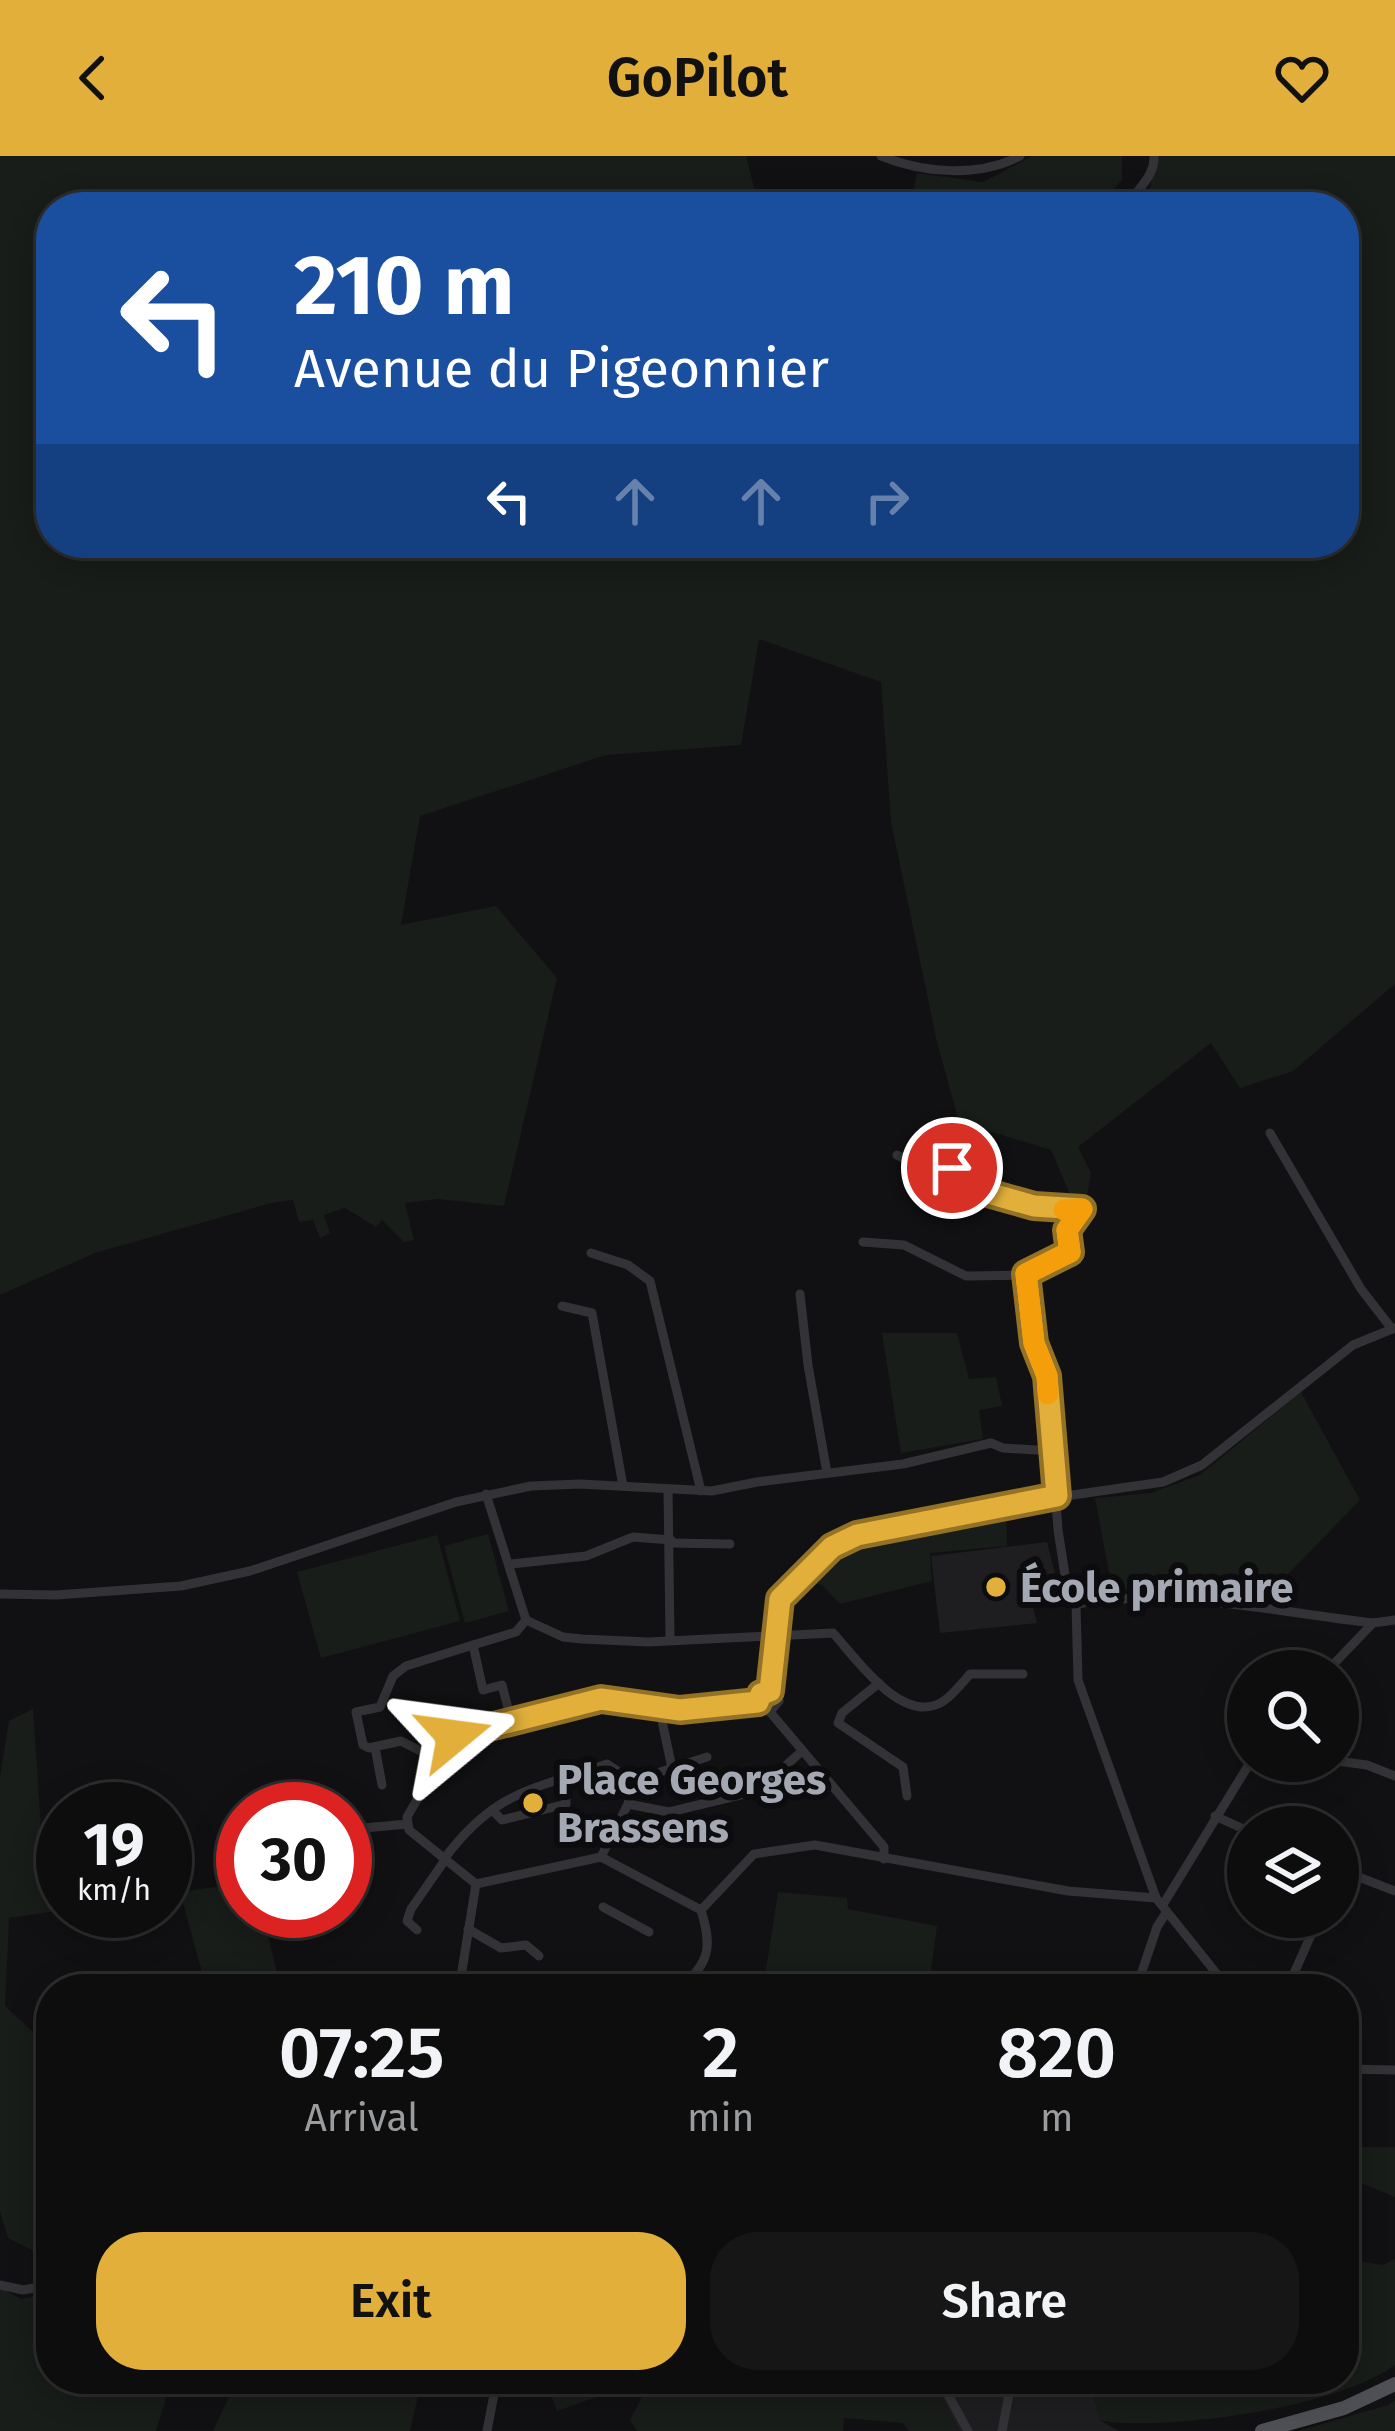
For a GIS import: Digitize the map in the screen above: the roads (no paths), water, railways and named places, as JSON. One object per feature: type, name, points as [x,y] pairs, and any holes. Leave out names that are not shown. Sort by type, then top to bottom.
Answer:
[{"type":"main road","points":[[1262,2431],[1345,2408],[1395,2384]]},
{"type":"street","points":[[881,156],[897,163],[969,172],[1020,156]]},
{"type":"street","points":[[1139,192],[1154,156]]},
{"type":"street","points":[[770,1712],[779,1701],[770,1691],[780,1599],[832,1547],[857,1535],[1057,1496],[1163,1482],[1202,1465],[1353,1345],[1394,1328],[1361,1289],[1270,1133]]},
{"type":"street","points":[[863,1242],[904,1245],[966,1276],[1026,1274],[1070,1252],[1067,1230],[1087,1207],[1034,1206],[988,1193],[976,1178],[952,1168],[913,1164],[897,1155]]},
{"type":"street","points":[[592,1253],[628,1265],[650,1281],[701,1491]]},
{"type":"street","points":[[1026,1274],[1034,1343],[1047,1376],[1068,1594],[1076,1604],[1078,1679],[1162,1905],[1217,1974]]},
{"type":"street","points":[[800,1294],[827,1473]]},
{"type":"street","points":[[562,1306],[592,1313],[623,1486]]},
{"type":"street","points":[[0,1594],[181,1586],[250,1571],[486,1494],[559,1484],[701,1491],[903,1464],[991,1443],[1052,1451]]},
{"type":"street","points":[[668,1490],[670,1638]]},
{"type":"street","points":[[486,1494],[526,1620]]},
{"type":"street","points":[[511,1564],[586,1556],[633,1537],[730,1544]]},
{"type":"street","points":[[1076,1604],[1145,1597],[1372,1623],[1395,1620]]},
{"type":"street","points":[[526,1620],[563,1637],[648,1642],[833,1633],[895,1700],[920,1706],[940,1703],[970,1674],[1023,1674]]},
{"type":"street","points":[[438,1760],[401,1741],[375,1747],[363,1744],[356,1712],[380,1707],[392,1676],[406,1666],[516,1632],[526,1620]]},
{"type":"street","points":[[1347,1650],[1372,1623]]},
{"type":"street","points":[[472,1645],[483,1690],[502,1685],[511,1720]]},
{"type":"street","points":[[879,1683],[842,1713],[838,1723],[903,1767],[907,1796]]},
{"type":"street","points":[[758,1702],[761,1694],[770,1691]]},
{"type":"street","points":[[700,1910],[601,1857],[476,1884],[409,1830],[407,1817],[454,1736],[601,1699],[680,1710],[758,1702],[884,1847],[884,1859]]},
{"type":"street","points":[[658,1707],[672,1768]]},
{"type":"street","points":[[375,1747],[382,1785]]},
{"type":"street","points":[[628,1804],[669,1812],[757,1791],[801,1752]]},
{"type":"street","points":[[632,1781],[707,1757]]},
{"type":"street","points":[[417,1930],[407,1921],[411,1909],[471,1823],[518,1791],[607,1764],[632,1781]]},
{"type":"street","points":[[1359,1764],[1395,1776]]},
{"type":"street","points":[[492,1810],[502,1820],[566,1804],[566,1778]]},
{"type":"street","points":[[601,1857],[628,1804],[632,1781]]},
{"type":"street","points":[[1141,1974],[1162,1905],[1237,1782]]},
{"type":"street","points":[[1215,1816],[1227,1821]]},
{"type":"street","points":[[372,1827],[408,1824]]},
{"type":"street","points":[[700,1910],[754,1854],[769,1848],[815,1845],[1162,1905]]},
{"type":"street","points":[[1359,1878],[1395,1891]]},
{"type":"street","points":[[461,1974],[476,1884]]},
{"type":"street","points":[[602,1907],[649,1932]]},
{"type":"street","points":[[696,1974],[708,1957],[700,1910]]},
{"type":"street","points":[[468,1929],[501,1948],[526,1945],[539,1956]]},
{"type":"street","points":[[1294,1974],[1310,1938]]},
{"type":"street","points":[[1359,2069],[1395,2070]]},
{"type":"street","points":[[0,2285],[36,2288]]},
{"type":"street","points":[[488,2431],[494,2394]]},
{"type":"street","points":[[948,2394],[968,2431]]},
{"type":"street","points":[[1002,2431],[1009,2394]]},
{"type":"place","name":"École primaire","points":[[996,1587]]},
{"type":"place","name":"Place Georges Brassens","points":[[533,1803]]}]
